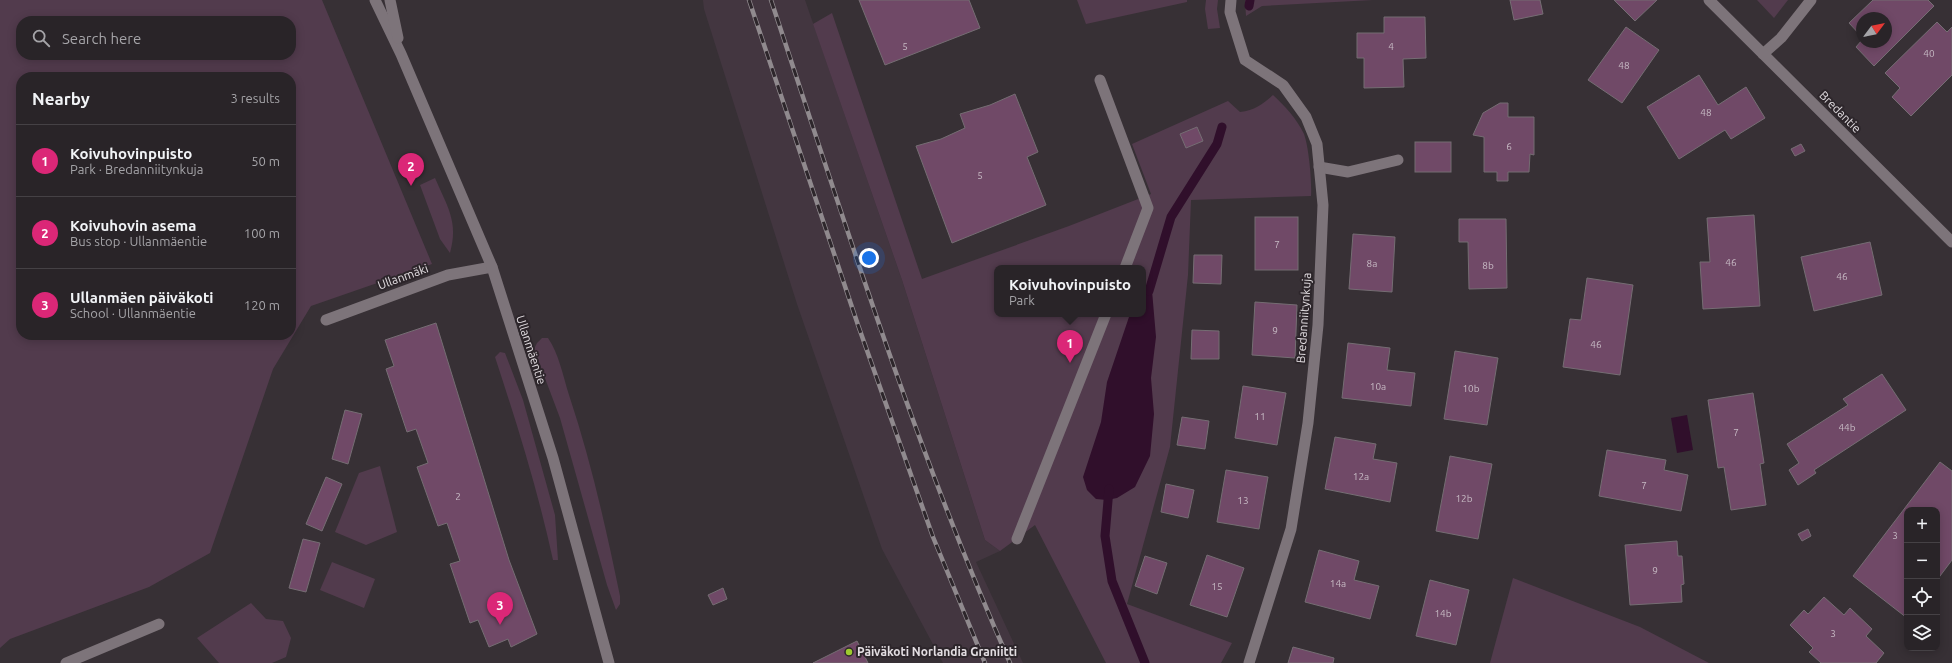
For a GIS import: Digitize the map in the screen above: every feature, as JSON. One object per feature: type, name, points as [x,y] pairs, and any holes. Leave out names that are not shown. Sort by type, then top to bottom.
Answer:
[{"type":"street","name":"Ullanmäentie","points":[[375,0],[401,54],[492,267],[553,458],[609,663]]},
{"type":"street","name":"Ullanmäentie","points":[[390,0],[401,54]]},
{"type":"street","name":"Bredanniitynkuja","points":[[1230,0],[1230,12],[1245,60],[1282,85],[1306,117],[1317,144],[1324,205],[1318,325],[1308,423],[1291,529],[1249,663]]},
{"type":"street","name":"Bredantie","points":[[1709,0],[1952,242]]},
{"type":"street","points":[[1763,54],[1781,38],[1811,0]]},
{"type":"street","points":[[1100,80],[1148,208],[1126,265]]},
{"type":"street","points":[[1319,167],[1348,172],[1398,160]]},
{"type":"street","name":"Ullanmäki","points":[[326,320],[448,275],[492,267]]},
{"type":"street","points":[[1018,539],[1105,317]]},
{"type":"street","points":[[66,663],[159,624]]},
{"type":"shaded area","points":[[0,0],[322,0],[432,264],[311,306],[296,331],[296,72],[16,72],[16,340],[290,340],[273,369],[210,553],[149,587],[10,639],[0,648]]},
{"type":"shaded area","points":[[703,0],[805,0],[902,280],[985,540],[1000,551],[976,562],[1023,663],[943,663],[882,549],[797,304],[704,9]]},
{"type":"shaded area","points":[[1077,0],[1187,0],[1187,2],[1086,24]]},
{"type":"shaded area","points":[[1206,0],[1218,0],[1217,9],[1220,28],[1208,29],[1205,9]]},
{"type":"shaded area","points":[[1245,0],[1373,0],[1262,6],[1246,16]]},
{"type":"shaded area","points":[[1757,0],[1788,0],[1774,18]]},
{"type":"shaded area","points":[[832,13],[922,279],[1069,226],[1151,194],[1132,144],[1228,101],[1240,112],[1250,110],[1258,106],[1273,95],[1286,108],[1298,123],[1304,134],[1309,156],[1311,196],[1191,200],[1188,275],[1170,447],[1127,604],[1232,643],[1221,663],[1106,663],[1035,525],[1000,551],[985,540],[902,280],[813,24]]},
{"type":"shaded area","points":[[435,178],[447,206],[452,223],[453,232],[450,253],[440,239],[420,185]]},
{"type":"shaded area","points":[[1151,279],[1156,337],[1151,378],[1154,414],[1150,456],[1135,487],[1117,498],[1107,500],[1096,499],[1087,490],[1083,477],[1101,422],[1107,382],[1129,317],[1146,317],[1146,287]]},
{"type":"shaded area","points":[[542,338],[548,338],[558,358],[591,470],[604,520],[620,596],[620,604],[616,610],[607,585],[560,418],[534,349]]},
{"type":"shaded area","points":[[500,352],[505,353],[523,400],[555,515],[558,560],[553,560],[527,458],[495,357]]},
{"type":"shaded area","points":[[1687,415],[1693,450],[1677,453],[1671,418]]},
{"type":"shaded area","points":[[380,466],[397,532],[366,545],[335,532],[359,473]]},
{"type":"shaded area","points":[[332,562],[375,579],[364,608],[320,590]]},
{"type":"shaded area","points":[[1513,578],[1640,627],[1709,663],[1490,663]]},
{"type":"shaded area","points":[[251,603],[266,619],[283,621],[291,638],[286,657],[272,663],[219,663],[197,638]]},
{"type":"building","points":[[859,0],[969,0],[980,28],[885,65]]},
{"type":"building","points":[[1510,0],[1540,0],[1543,14],[1514,20]]},
{"type":"building","points":[[1614,0],[1657,0],[1635,21]]},
{"type":"building","points":[[1873,0],[1928,0],[1934,6],[1892,48],[1892,12],[1860,12]]},
{"type":"building","points":[[1856,16],[1856,31],[1849,23]]},
{"type":"building","points":[[1384,17],[1425,17],[1426,58],[1403,59],[1404,87],[1364,88],[1364,58],[1357,58],[1357,33],[1384,33]]},
{"type":"building","points":[[1937,22],[1947,32],[1952,27],[1952,75],[1911,116],[1892,97],[1900,88],[1885,73]]},
{"type":"building","points":[[1626,27],[1659,50],[1622,103],[1588,80]]},
{"type":"building","points":[[1857,48],[1892,48],[1874,66]]},
{"type":"building","points":[[1699,75],[1718,105],[1746,87],[1765,118],[1731,139],[1725,130],[1679,159],[1647,107]]},
{"type":"building","points":[[1015,94],[1038,152],[1027,157],[1046,205],[952,243],[916,146],[941,139],[965,128],[960,114],[990,105]]},
{"type":"building","points":[[1500,103],[1508,103],[1508,117],[1534,117],[1534,155],[1530,154],[1529,172],[1508,172],[1508,181],[1497,181],[1497,172],[1484,172],[1484,137],[1473,135],[1483,113]]},
{"type":"building","points":[[1197,127],[1203,141],[1186,148],[1180,134]]},
{"type":"building","points":[[1415,142],[1451,142],[1451,172],[1415,172]]},
{"type":"building","points":[[1801,144],[1805,151],[1795,156],[1791,149]]},
{"type":"building","points":[[1754,215],[1760,306],[1703,309],[1700,262],[1710,262],[1707,218]]},
{"type":"building","points":[[1255,217],[1298,217],[1298,270],[1255,270]]},
{"type":"building","points":[[1459,219],[1506,219],[1507,288],[1469,289],[1468,242],[1459,242]]},
{"type":"building","points":[[1353,234],[1395,237],[1392,292],[1349,289]]},
{"type":"building","points":[[1870,242],[1882,295],[1814,311],[1801,257]]},
{"type":"building","points":[[1194,255],[1222,255],[1221,284],[1193,283]]},
{"type":"building","points":[[1587,278],[1633,285],[1620,375],[1563,367],[1570,319],[1581,320]]},
{"type":"building","points":[[1255,302],[1297,305],[1295,358],[1252,355]]},
{"type":"building","points":[[436,323],[509,560],[537,634],[511,647],[508,639],[489,647],[478,620],[470,623],[450,564],[460,561],[447,523],[438,526],[417,467],[428,463],[416,429],[407,432],[386,369],[394,366],[385,340]]},
{"type":"building","points":[[1192,330],[1219,331],[1219,359],[1191,359]]},
{"type":"building","points":[[1348,343],[1390,348],[1387,370],[1415,373],[1411,406],[1342,398]]},
{"type":"building","points":[[1455,351],[1498,358],[1487,425],[1444,419]]},
{"type":"building","points":[[1882,374],[1906,410],[1814,470],[1816,473],[1798,485],[1789,470],[1799,463],[1787,444],[1848,405],[1843,399]]},
{"type":"building","points":[[1243,386],[1286,393],[1277,445],[1235,438]]},
{"type":"building","points":[[1753,393],[1764,463],[1760,464],[1766,505],[1731,510],[1724,467],[1718,468],[1708,400]]},
{"type":"building","points":[[345,410],[362,414],[348,464],[332,459]]},
{"type":"building","points":[[1182,417],[1209,421],[1205,449],[1177,445]]},
{"type":"building","points":[[1335,437],[1376,444],[1373,459],[1397,463],[1390,502],[1325,489]]},
{"type":"building","points":[[1607,450],[1666,460],[1664,470],[1688,475],[1681,511],[1599,496]]},
{"type":"building","points":[[1450,456],[1492,464],[1478,539],[1436,531]]},
{"type":"building","points":[[1940,462],[1952,471],[1952,560],[1940,576],[1940,507],[1906,507]]},
{"type":"building","points":[[1226,470],[1268,477],[1259,529],[1217,522]]},
{"type":"building","points":[[326,477],[342,484],[322,531],[306,524]]},
{"type":"building","points":[[1166,484],[1194,490],[1188,518],[1161,512]]},
{"type":"building","points":[[1904,509],[1904,616],[1853,576]]},
{"type":"building","points":[[1808,529],[1811,536],[1802,541],[1798,534]]},
{"type":"building","points":[[303,539],[320,543],[306,592],[289,588]]},
{"type":"building","points":[[1677,541],[1678,556],[1682,556],[1684,584],[1681,585],[1682,602],[1630,605],[1625,545]]},
{"type":"building","points":[[1319,550],[1359,561],[1354,580],[1379,586],[1370,619],[1305,602]]},
{"type":"building","points":[[1207,555],[1244,568],[1227,617],[1190,605]]},
{"type":"building","points":[[1145,556],[1167,563],[1157,594],[1135,586]]},
{"type":"building","points":[[1430,580],[1469,590],[1456,645],[1416,636]]},
{"type":"building","points":[[723,588],[727,599],[713,605],[708,595]]},
{"type":"building","points":[[1824,597],[1844,615],[1850,608],[1872,629],[1866,636],[1884,653],[1876,663],[1821,663],[1809,652],[1813,648],[1790,625],[1804,610],[1808,614]]},
{"type":"building","name":"Päiväkoti Norlandia Graniitti","points":[[857,641],[868,663],[813,663]]},
{"type":"building","points":[[1293,647],[1334,658],[1333,663],[1288,663]]},
{"type":"waterway","points":[[1249,6],[1250,0]]},
{"type":"waterway","points":[[1149,291],[1171,217],[1217,144],[1222,127]]},
{"type":"waterway","points":[[1109,489],[1105,536],[1112,581],[1145,663]]},
{"type":"railway","points":[[749,0],[858,325],[933,537],[985,663]]},
{"type":"railway","points":[[771,0],[854,251],[912,418],[975,582],[1010,663]]},
{"type":"place","name":"Koivuhovin asema","points":[[411,186]]},
{"type":"place","name":"Koivuhovinpuisto","points":[[1070,363]]},
{"type":"place","name":"Ullanmäen päiväkoti","points":[[500,625]]},
{"type":"place","name":"Päiväkoti Norlandia Graniitti","points":[[849,652]]}]
